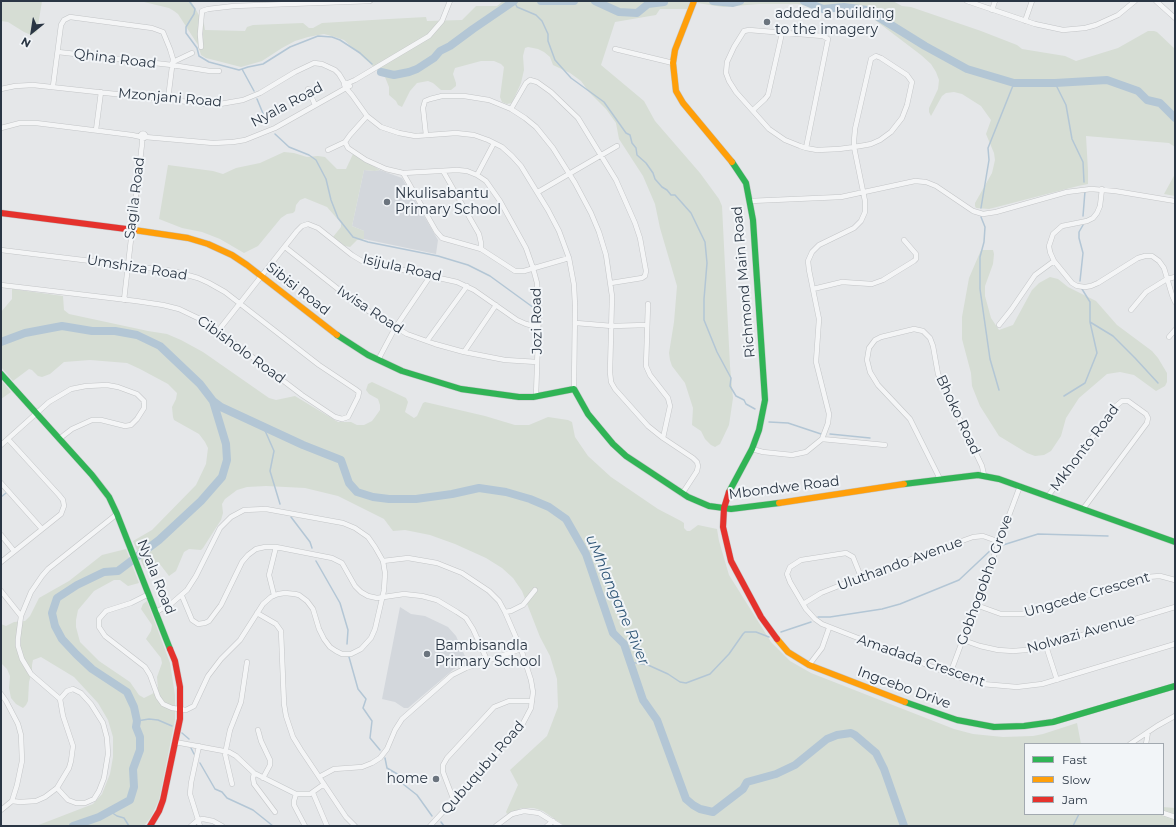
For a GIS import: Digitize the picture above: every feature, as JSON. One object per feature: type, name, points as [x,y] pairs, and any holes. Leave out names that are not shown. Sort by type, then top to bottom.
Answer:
[{"type":"street","points":[[201,47],[200,34],[202,11],[214,7],[233,3],[370,1]]},
{"type":"street","name":"Nyala Road","points":[[1,128],[20,123],[36,123],[143,137],[213,143],[245,140],[275,128],[347,86],[432,33],[442,21],[450,1]]},
{"type":"street","name":"Richmond Main Road","points":[[694,1],[675,50],[673,64],[675,83],[679,97],[694,118],[737,167],[746,183],[753,220],[764,400],[759,430],[752,449],[727,496],[724,508]]},
{"type":"street","points":[[967,1],[1025,21],[1063,30],[1085,28],[1096,25],[1118,15],[1135,1]]},
{"type":"street","points":[[992,10],[995,1]]},
{"type":"street","points":[[1025,21],[1032,1]]},
{"type":"street","points":[[1156,1],[1175,18]]},
{"type":"street","points":[[1171,14],[1175,9]]},
{"type":"street","points":[[53,86],[62,21],[65,18],[70,17],[157,29],[163,33],[172,54],[168,99]]},
{"type":"street","points":[[752,449],[782,455],[797,454],[809,450],[822,439],[828,423],[829,414],[816,362],[819,318],[808,266],[810,254],[819,245],[848,231],[861,221],[865,212],[864,192],[854,147],[855,129],[869,64],[872,58],[878,57],[907,75],[912,84],[907,105],[900,122],[891,132],[875,143],[854,147],[823,150],[806,148],[790,143],[777,135],[766,125],[728,81],[726,70],[729,58],[742,33],[746,30],[823,36],[828,39],[806,148]]},
{"type":"street","points":[[753,110],[766,99],[768,94],[782,33]]},
{"type":"street","points":[[615,49],[673,64]]},
{"type":"street","name":"Qhina Road","points":[[58,52],[172,64],[210,71],[219,71]]},
{"type":"street","points":[[172,64],[192,53]]},
{"type":"street","name":"Mzonjani Road","points":[[1,89],[22,85],[53,86],[214,104],[243,100],[260,93],[306,66],[314,64],[326,65],[335,70],[347,86]]},
{"type":"street","points":[[511,109],[526,83],[530,80],[537,82],[551,92],[574,114],[621,188],[630,208],[640,238],[646,274],[642,278],[611,283]]},
{"type":"street","name":"Mbondwe Road","points":[[347,86],[367,116],[381,127],[408,135],[464,133],[481,137],[508,152],[515,159],[538,192],[559,231],[569,258],[574,285],[576,323],[573,370],[574,389],[588,414],[622,453],[682,494],[699,502],[735,509],[764,506],[940,479],[984,475],[1020,486],[1175,542]]},
{"type":"street","points":[[308,89],[315,105]]},
{"type":"street","points":[[96,130],[101,92]]},
{"type":"street","points":[[426,135],[423,108],[425,101],[454,96],[477,98],[489,100],[511,109],[525,118],[542,134],[553,148],[570,174],[591,213],[606,255],[611,283],[612,326],[610,372],[612,385],[636,414],[663,438],[693,458],[698,464],[697,471],[682,494]]},
{"type":"street","points":[[328,150],[345,142],[367,116]]},
{"type":"street","name":"Sagila Road","points":[[124,300],[131,229],[143,137]]},
{"type":"street","name":"Jozi Road","points":[[345,142],[348,148],[366,160],[386,169],[403,173],[462,170],[477,175],[488,184],[500,201],[526,248],[533,268],[538,298],[536,396]]},
{"type":"street","points":[[477,175],[494,143]]},
{"type":"street","points":[[538,192],[617,146]]},
{"type":"street","points":[[443,171],[479,234],[481,249]]},
{"type":"street","points":[[403,173],[439,234],[446,240],[464,243],[481,249],[515,271],[524,271],[569,258]]},
{"type":"street","points":[[750,201],[840,197],[912,182],[922,182],[936,186],[972,211],[983,214],[996,212],[1073,191],[1090,189],[1102,189],[1175,201]]},
{"type":"street","points":[[1102,189],[1100,206],[1097,213],[1092,218],[1087,221],[1062,226],[1053,234],[1049,246],[1054,260],[1070,281],[1075,285],[1088,287],[1095,285],[1138,258],[1152,256],[1159,261],[1164,268],[1175,302]]},
{"type":"street","name":"Sibisi Road","points":[[1,213],[179,236],[208,244],[232,255],[262,276],[340,337],[378,360],[416,376],[448,386],[511,397],[536,396],[574,389]]},
{"type":"street","name":"Isijula Road","points":[[218,331],[299,228],[308,224],[318,228],[352,255],[362,261],[453,280],[467,286],[521,322],[538,327]]},
{"type":"street","points":[[814,289],[842,282],[872,284],[883,280],[910,264],[916,258],[916,254],[904,240]]},
{"type":"street","name":"Iwisa Road","points":[[285,247],[352,300],[395,328],[427,342],[464,352],[506,360],[537,362]]},
{"type":"street","name":"Umshiza Road","points":[[1,250],[128,265],[173,272],[198,278],[217,287],[319,365],[358,391]]},
{"type":"street","points":[[999,324],[1011,310],[1035,275],[1054,260]]},
{"type":"street","points":[[378,360],[395,328],[431,275]]},
{"type":"street","points":[[1131,310],[1146,292],[1167,279],[1175,277]]},
{"type":"street","name":"Cibisholo Road","points":[[1,285],[162,305],[179,309],[200,319],[218,331],[302,395],[340,419],[345,419],[350,415],[358,397],[358,391]]},
{"type":"street","points":[[427,342],[467,286]]},
{"type":"street","points":[[648,304],[646,325],[646,369],[670,403],[663,438]]},
{"type":"street","points":[[464,352],[496,305]]},
{"type":"street","points":[[576,323],[612,326],[646,325]]},
{"type":"street","name":"Bhoko Road","points":[[940,479],[910,418],[878,385],[870,372],[867,360],[869,348],[875,340],[881,337],[914,329],[923,331],[930,338],[938,374],[982,466],[984,475]]},
{"type":"street","points":[[1169,337],[1175,330]]},
{"type":"street","name":"Nyala Road","points":[[1,374],[59,438],[109,497],[130,544],[172,654],[180,686],[181,710],[163,800],[159,811],[150,826]]},
{"type":"street","points":[[1,445],[49,402],[64,392],[86,386],[107,385],[118,387],[137,394],[143,398],[144,408],[131,425],[125,426],[101,420],[92,420],[72,429],[59,438]]},
{"type":"street","name":"Mkhonto Road","points":[[1048,496],[1116,406],[1122,401],[1128,401],[1146,414],[1148,418],[1147,423],[1083,509]]},
{"type":"street","points":[[1,562],[61,514],[64,509],[64,502],[59,495],[8,438]]},
{"type":"street","points":[[822,439],[885,445]]},
{"type":"street","points":[[1,483],[42,529]]},
{"type":"street","name":"Gobhogobho Grove","points":[[950,674],[1020,486]]},
{"type":"street","name":"Ingcebo Drive","points":[[724,508],[723,527],[727,548],[744,587],[775,639],[788,652],[809,665],[943,716],[968,723],[1001,728],[1057,721],[1175,686]]},
{"type":"street","points":[[149,594],[131,603],[106,611],[99,619],[99,627],[105,636],[145,667],[150,675],[158,697],[163,704],[168,707],[181,710],[189,709],[194,706],[208,676],[221,659],[240,640],[267,600],[274,595],[291,593],[303,598],[313,609],[319,629],[327,643],[336,651],[344,654],[356,652],[365,646],[371,638],[375,628],[383,597],[385,573],[383,561],[372,541],[349,525],[266,509],[244,510],[235,514],[220,528],[192,584],[182,596],[156,612]]},
{"type":"street","points":[[12,801],[36,801],[50,794],[57,788],[69,768],[73,746],[63,716],[60,699],[31,674],[22,659],[18,646],[21,616],[31,592],[48,569],[117,514]]},
{"type":"street","points":[[1,536],[14,551]]},
{"type":"street","name":"Uluthando Avenue","points":[[803,604],[821,594],[861,577],[973,537],[983,536],[1000,542]]},
{"type":"street","points":[[182,596],[192,620],[198,624],[207,622],[221,605],[239,567],[252,551],[260,547],[276,547],[336,559],[344,566],[354,586],[371,598],[404,594],[422,596],[437,600],[450,607],[469,622],[487,660]]},
{"type":"street","points":[[274,595],[269,575],[276,547]]},
{"type":"street","name":"Amadada Crescent","points":[[861,577],[853,557],[851,554],[846,553],[838,553],[798,562],[789,569],[787,576],[803,604],[815,619],[829,628],[950,674],[982,684],[1007,687],[1035,686],[1175,644]]},
{"type":"street","name":"Qubuqubu Road","points":[[383,561],[417,559],[437,563],[454,569],[471,578],[489,591],[499,601],[505,612],[521,649],[531,680],[533,692],[532,700],[529,714],[521,727],[430,826]]},
{"type":"street","name":"Ungcede Crescent","points":[[976,606],[1002,614],[1022,614],[1044,609],[1147,577],[1160,576],[1175,580]]},
{"type":"street","points":[[505,612],[512,611],[522,605],[535,590]]},
{"type":"street","points":[[1,591],[21,616]]},
{"type":"street","name":"Nolwazi Avenue","points":[[963,640],[980,646],[1013,651],[1026,650],[1046,646],[1175,607]]},
{"type":"street","points":[[257,613],[276,624],[281,631],[286,716],[296,743],[346,817],[355,826]]},
{"type":"street","points":[[809,665],[822,648],[829,628]]},
{"type":"street","points":[[1046,646],[1057,680]]},
{"type":"street","points":[[319,777],[334,769],[362,767],[380,758],[385,752],[395,730],[406,715],[452,675],[487,660],[521,649]]},
{"type":"street","points":[[232,784],[225,756],[230,730],[241,702],[247,662]]},
{"type":"street","points":[[57,788],[68,800],[76,803],[85,803],[94,799],[104,778],[108,754],[107,738],[103,724],[91,704],[81,693],[73,689],[67,691],[60,699]]},
{"type":"street","points":[[1,694],[18,724],[22,748],[22,761],[17,785],[12,801],[3,809]]},
{"type":"street","points":[[454,801],[443,772],[443,765],[447,758],[494,707],[509,701],[532,700]]},
{"type":"street","points":[[1132,743],[1175,716]]},
{"type":"street","points":[[258,730],[261,741],[270,760],[270,765],[263,778]]},
{"type":"street","points":[[1146,743],[1148,732]]},
{"type":"street","points":[[175,742],[226,751],[236,756],[254,773],[296,794],[303,795],[313,793],[324,784]]},
{"type":"street","points":[[199,746],[190,794],[200,826]]},
{"type":"street","points":[[254,773],[252,778],[254,784],[275,812]]},
{"type":"street","points":[[313,793],[327,826]]},
{"type":"street","points":[[296,794],[294,806],[305,826]]},
{"type":"street","points":[[496,826],[512,814],[524,811],[539,813],[560,826]]},
{"type":"street","points":[[1164,813],[1175,817]]},
{"type":"street","points":[[191,826],[198,820],[209,819],[222,826]]},
{"type":"street","points":[[547,826],[552,821]]},
{"type":"shaded area","points":[[1,1],[42,1],[37,32],[31,35],[8,22],[1,21]]},
{"type":"shaded area","points":[[129,1],[191,1],[204,24],[205,30],[245,31],[247,27],[253,25],[303,23],[309,28],[313,28],[322,23],[426,17],[427,21],[462,20],[476,6],[497,6],[503,1],[691,1],[687,9],[660,9],[656,15],[615,22],[601,65],[644,101],[655,121],[700,173],[719,199],[722,206],[733,398],[729,425],[720,444],[715,447],[711,445],[705,439],[701,431],[692,425],[693,408],[685,383],[672,366],[670,360],[669,353],[674,322],[677,286],[660,228],[655,204],[643,176],[619,139],[616,123],[606,109],[589,92],[581,81],[570,73],[553,65],[550,57],[544,52],[538,49],[528,47],[525,48],[523,56],[524,70],[521,83],[512,103],[507,104],[502,102],[500,97],[504,67],[494,61],[481,61],[455,68],[453,74],[456,86],[451,90],[441,90],[433,83],[428,81],[417,83],[410,91],[402,107],[398,105],[389,95],[389,87],[385,77],[344,40],[324,34],[308,37],[295,41],[262,61],[241,67],[206,58],[201,55],[198,45],[178,14],[169,8],[144,2]]},
{"type":"shaded area","points":[[698,1],[893,1],[902,6],[911,7],[981,31],[1017,45],[1022,49],[1065,56],[1076,61],[1118,48],[1148,31],[1154,31],[1175,49],[1175,147],[1169,143],[1086,136],[1088,184],[989,209],[976,208],[975,203],[992,173],[995,160],[994,153],[986,134],[991,120],[981,106],[962,94],[954,92],[946,93],[942,96],[931,116],[929,108],[938,89],[939,80],[936,72],[931,64],[921,55],[871,17],[849,11],[798,4],[759,4],[723,7],[697,3]]},
{"type":"shaded area","points":[[284,152],[307,157],[325,157],[337,169],[346,169],[353,154],[380,170],[364,170],[352,226],[364,231],[364,239],[357,240],[350,247],[345,246],[333,237],[341,227],[341,223],[327,207],[305,198],[300,200],[296,205],[293,213],[287,214],[281,218],[258,246],[244,253],[220,239],[202,232],[182,228],[159,219],[168,165],[213,171],[223,174],[236,168],[260,163]]},
{"type":"shaded area","name":"Nkulisabantu Primary School","points":[[364,170],[380,170],[402,178],[438,240],[436,254],[364,239],[364,231],[352,226]]},
{"type":"shaded area","points":[[1175,174],[1175,196],[1164,194]]},
{"type":"shaded area","points":[[981,250],[993,250],[994,254],[993,264],[985,286],[985,296],[991,318],[999,330],[1013,325],[1032,290],[1039,283],[1050,277],[1058,279],[1068,287],[1096,301],[1117,325],[1152,351],[1167,373],[1167,382],[1165,386],[1156,391],[1134,375],[1120,372],[1107,374],[1079,398],[1066,418],[1061,436],[1051,451],[1044,455],[1035,456],[1027,453],[999,436],[980,406],[972,386],[971,373],[962,339],[962,317],[969,278]]},
{"type":"shaded area","points":[[12,289],[63,296],[64,310],[69,314],[167,334],[203,352],[269,398],[276,400],[295,396],[338,422],[351,422],[357,425],[364,425],[372,421],[380,410],[380,405],[378,399],[369,394],[366,390],[368,384],[372,382],[406,398],[408,402],[405,412],[414,418],[417,416],[423,403],[425,402],[485,416],[515,425],[529,425],[548,417],[568,420],[572,422],[575,437],[588,456],[611,477],[658,509],[684,523],[684,528],[687,531],[690,531],[698,525],[717,529],[729,575],[771,642],[790,661],[811,673],[954,729],[973,734],[1003,737],[1033,736],[1077,723],[1081,743],[1024,743],[1024,815],[1164,815],[1164,807],[1175,808],[1175,826],[565,826],[543,811],[534,808],[522,808],[507,814],[506,812],[518,785],[510,770],[547,736],[558,707],[557,679],[550,656],[540,637],[522,591],[513,578],[502,568],[486,558],[455,544],[430,535],[405,530],[393,531],[384,519],[338,496],[305,488],[266,486],[247,487],[237,490],[225,499],[222,504],[223,513],[221,520],[203,548],[201,550],[189,549],[184,552],[176,571],[169,576],[159,563],[144,568],[133,541],[152,530],[196,485],[206,464],[208,448],[199,434],[174,420],[172,407],[177,393],[168,384],[127,363],[90,360],[64,362],[50,374],[42,377],[38,376],[29,369],[13,381],[1,367],[1,312],[12,299]]},
{"type":"shaded area","points":[[1,380],[11,392],[1,399]]},
{"type":"shaded area","points":[[126,549],[139,583],[128,586],[120,580],[114,580],[94,591],[78,610],[76,627],[80,642],[99,661],[130,682],[139,695],[144,698],[158,689],[157,677],[162,663],[161,658],[146,639],[151,631],[152,625],[141,609],[143,604],[147,601],[170,663],[175,695],[175,720],[159,800],[151,817],[144,826],[36,826],[93,804],[102,794],[110,774],[113,757],[113,737],[108,720],[98,703],[74,677],[41,657],[33,660],[29,682],[28,701],[26,705],[23,708],[16,704],[11,698],[9,688],[10,676],[7,669],[1,663],[1,624],[6,626],[14,622],[25,621],[30,616],[39,598],[69,581],[102,555]]},
{"type":"shaded area","name":"Bambisandla Primary School","points":[[400,607],[411,614],[425,616],[448,627],[456,636],[468,663],[454,669],[408,708],[404,708],[395,702],[382,699]]},
{"type":"waterway","points":[[189,1],[195,9],[194,14],[186,27],[186,33],[197,48],[199,56],[209,62],[239,70],[263,64],[290,47],[318,36],[332,37],[340,40],[360,53],[372,64]]},
{"type":"waterway","points":[[514,1],[517,7],[536,15],[542,21],[548,34],[548,41],[555,60],[571,78],[604,102],[626,133],[630,135],[632,143],[636,148],[637,155],[646,163],[655,179],[671,195],[675,195],[691,213],[705,242],[707,263],[704,320],[717,352],[731,378],[730,386],[736,396],[744,400],[746,404],[755,409]]},
{"type":"waterway","points":[[381,72],[394,75],[417,69],[434,58],[440,51],[450,46],[514,1]]},
{"type":"waterway","points":[[541,1],[574,1]]},
{"type":"waterway","points":[[595,1],[619,12],[637,13],[648,4],[664,2]]},
{"type":"waterway","points":[[713,1],[733,3],[740,1]]},
{"type":"waterway","points":[[804,1],[823,9],[844,7],[867,10],[925,46],[967,69],[1014,83],[1055,83],[1107,80],[1138,91],[1147,100],[1160,103],[1175,118]]},
{"type":"waterway","points":[[242,69],[254,91]]},
{"type":"waterway","points":[[981,208],[989,160],[988,148],[1014,83]]},
{"type":"waterway","points":[[1055,83],[1066,105],[1072,139],[1083,162],[1084,182]]},
{"type":"waterway","points":[[257,99],[267,123]]},
{"type":"waterway","points":[[275,134],[289,147],[309,155],[316,160],[326,179],[331,200],[338,218],[353,237],[368,242],[438,256],[468,265],[490,276],[534,308]]},
{"type":"waterway","points":[[1083,216],[1085,191]]},
{"type":"waterway","points":[[981,217],[985,227],[984,242],[980,257],[980,289],[990,359],[999,390]]},
{"type":"waterway","points":[[1080,281],[1083,253],[1079,232],[1083,225]]},
{"type":"waterway","points":[[1064,396],[1085,383],[1097,353],[1090,322],[1090,302],[1082,289]]},
{"type":"waterway","points":[[1090,322],[1113,336],[1158,383]]},
{"type":"waterway","name":"uMhlangane River","points":[[1,342],[25,333],[62,326],[92,331],[115,331],[137,335],[160,346],[200,384],[213,401],[221,407],[303,445],[341,460],[349,483],[357,492],[373,497],[389,499],[416,499],[452,494],[479,488],[506,492],[530,499],[549,507],[566,519],[586,554],[613,633],[624,644],[643,700],[657,720],[686,799],[700,809],[713,812],[743,789],[747,782],[776,774],[795,765],[827,739],[837,735],[851,733],[876,753],[884,769],[904,826]]},
{"type":"waterway","points":[[73,826],[99,817],[130,800],[134,787],[133,769],[140,750],[140,737],[136,727],[137,721],[134,707],[127,692],[92,669],[76,654],[62,639],[55,626],[52,613],[57,598],[77,585],[104,572],[118,571],[159,540],[201,501],[222,477],[227,460],[226,444],[213,401]]},
{"type":"waterway","points":[[769,422],[788,423],[821,434]]},
{"type":"waterway","points":[[263,426],[274,451],[270,471],[280,504]]},
{"type":"waterway","points":[[830,434],[870,438]]},
{"type":"waterway","points":[[1,497],[6,493]]},
{"type":"waterway","points":[[291,517],[310,542],[312,548]]},
{"type":"waterway","points":[[1003,545],[1038,534],[1108,536]]},
{"type":"waterway","points":[[818,617],[830,617],[882,609],[900,604],[959,580],[993,548]]},
{"type":"waterway","points":[[316,561],[340,603],[348,630],[347,644]]},
{"type":"waterway","points":[[781,632],[811,622]]},
{"type":"waterway","points":[[628,657],[630,662],[648,665],[668,674],[680,682],[686,683],[710,674],[729,654],[745,632],[756,632],[769,637]]},
{"type":"waterway","points":[[349,657],[358,689],[366,699],[363,708],[372,721],[370,738],[380,750]]},
{"type":"waterway","points":[[137,721],[149,719],[158,720],[172,726]]},
{"type":"waterway","points":[[182,733],[189,739]]},
{"type":"waterway","points":[[191,748],[194,754]]},
{"type":"waterway","points":[[385,758],[387,768],[399,775],[399,779],[403,784],[417,795],[432,816]]},
{"type":"waterway","points":[[200,763],[215,789],[222,792],[227,798],[253,810],[273,826]]},
{"type":"waterway","points":[[111,812],[124,818],[129,826]]},
{"type":"waterway","points":[[1073,826],[1078,815]]},
{"type":"waterway","points":[[441,822],[444,826]]},
{"type":"traffic: fast","points":[[729,492],[752,449],[759,430],[765,400],[753,220],[746,183],[732,162]]},
{"type":"traffic: fast","points":[[337,335],[368,355],[402,371],[461,389],[519,397],[533,397],[574,389],[588,414],[613,444],[626,456],[688,497],[709,506],[731,509],[779,503]]},
{"type":"traffic: fast","points":[[1,374],[92,475],[109,497],[170,649]]},
{"type":"traffic: fast","points":[[904,484],[978,475],[999,479],[1175,542]]},
{"type":"traffic: fast","points":[[905,702],[957,720],[994,727],[1024,726],[1053,722],[1175,686]]},
{"type":"traffic: slow","points":[[694,1],[675,50],[673,63],[676,91],[683,103],[732,162]]},
{"type":"traffic: slow","points":[[134,230],[188,238],[208,244],[232,255],[337,335]]},
{"type":"traffic: slow","points":[[779,503],[904,484]]},
{"type":"traffic: slow","points":[[777,639],[788,652],[809,665],[905,702]]},
{"type":"traffic: jam","points":[[1,213],[134,230]]},
{"type":"traffic: jam","points":[[729,492],[724,508],[723,527],[731,561],[761,617],[777,639]]},
{"type":"traffic: jam","points":[[150,826],[159,811],[163,800],[180,719],[180,687],[175,661],[170,649]]},
{"type":"place","name":"added a building to the imagery","points":[[767,22]]},
{"type":"place","name":"Nkulisabantu Primary School","points":[[387,202]]},
{"type":"place","name":"Bambisandla Primary School","points":[[427,654]]},
{"type":"place","name":"home","points":[[436,779]]}]
